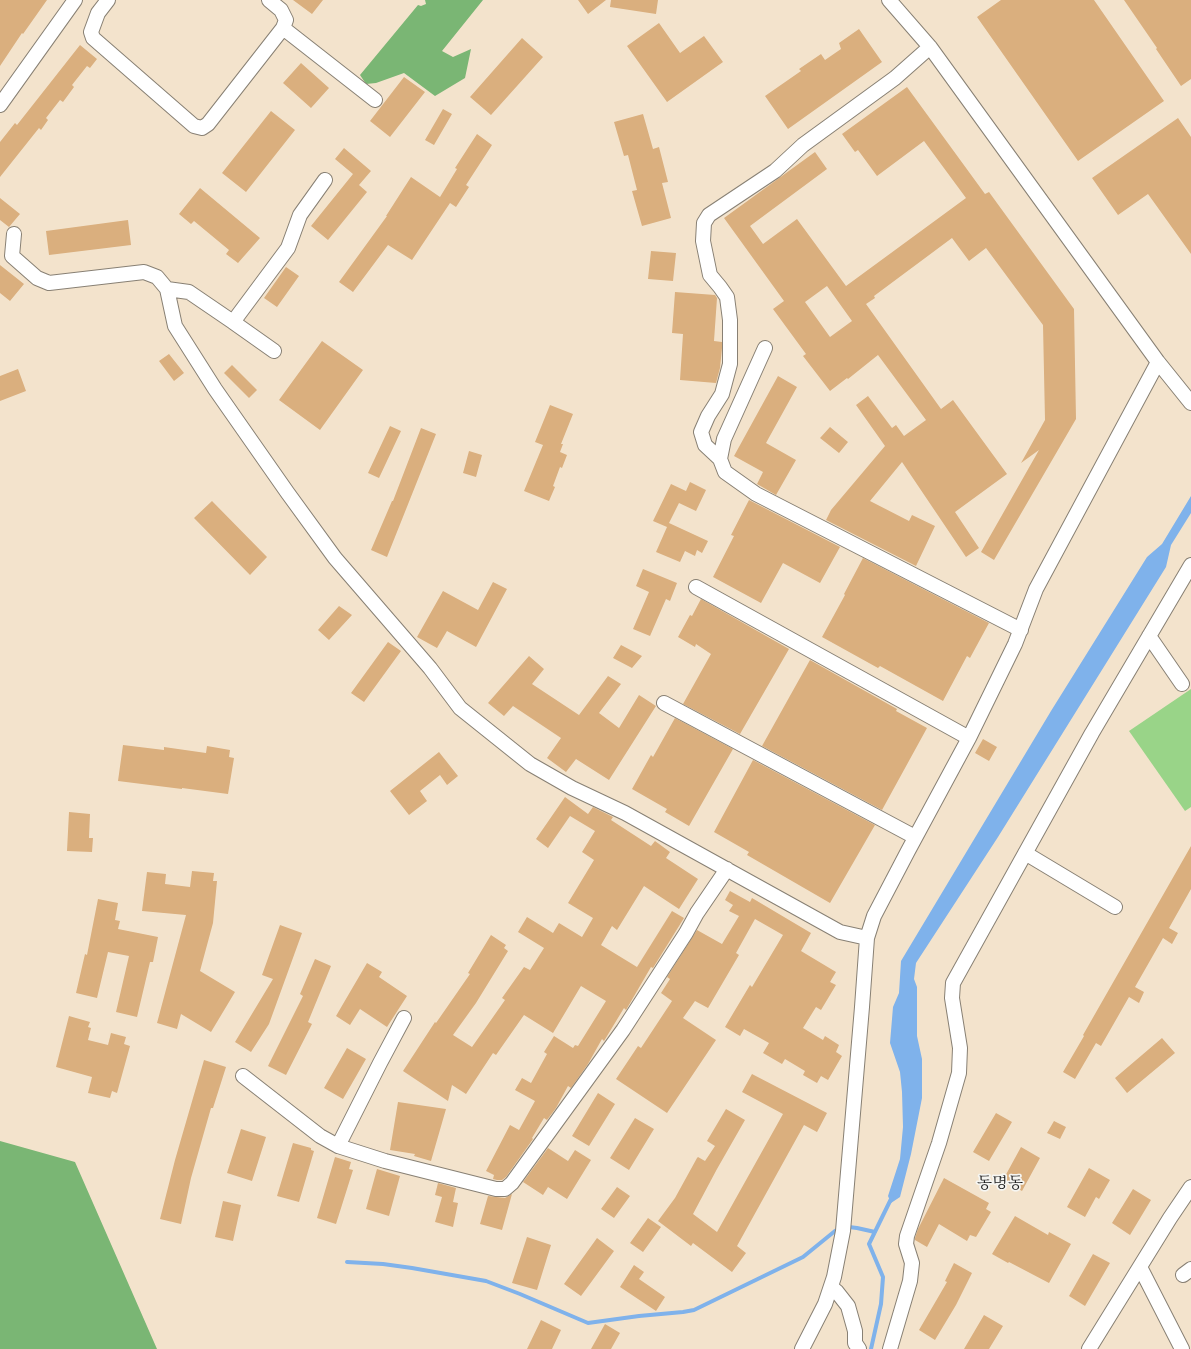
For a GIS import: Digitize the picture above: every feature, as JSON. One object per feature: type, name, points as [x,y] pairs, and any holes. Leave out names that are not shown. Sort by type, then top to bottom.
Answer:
[{"type":"street","points":[[0,105],[75,0]]},
{"type":"street","points":[[108,0],[98,13],[91,32],[93,38],[194,126],[202,128],[208,124],[283,28],[286,20],[281,10],[269,0]]},
{"type":"street","points":[[889,0],[930,47],[1158,362],[1191,403]]},
{"type":"street","points":[[283,28],[375,100]]},
{"type":"street","points":[[930,47],[895,78],[804,145],[775,171],[710,215],[704,223],[703,241],[710,276],[727,297],[730,320],[730,364],[722,394],[708,416],[701,432],[705,445],[720,460],[725,472],[756,494],[1021,630]]},
{"type":"street","points":[[233,322],[288,248],[300,215],[326,180]]},
{"type":"street","points":[[14,234],[12,256],[36,278],[49,283],[144,272],[157,277],[167,289],[175,326],[278,479],[335,558],[430,668],[460,708],[530,764],[572,788],[625,813],[840,932],[867,938]]},
{"type":"street","points":[[167,289],[189,292],[274,350]]},
{"type":"street","points":[[720,460],[724,439],[765,348]]},
{"type":"street","points":[[802,1349],[825,1304],[831,1287],[843,1228],[867,938],[874,916],[915,836],[969,738],[1015,644],[1036,589],[1158,362]]},
{"type":"street","points":[[890,1349],[910,1281],[912,1263],[906,1244],[907,1236],[939,1143],[959,1074],[960,1048],[952,998],[953,983],[1092,732],[1191,565]]},
{"type":"street","points":[[696,588],[969,738]]},
{"type":"street","points":[[1149,636],[1182,684]]},
{"type":"street","points":[[664,703],[915,836]]},
{"type":"street","points":[[1025,853],[1115,907]]},
{"type":"street","points":[[243,1076],[320,1136],[338,1146],[385,1161],[496,1189],[505,1189],[512,1183],[623,1030],[727,869]]},
{"type":"street","points":[[338,1146],[404,1018]]},
{"type":"street","points":[[1089,1349],[1170,1218],[1191,1187]]},
{"type":"street","points":[[1140,1267],[1182,1349]]},
{"type":"street","points":[[831,1287],[848,1306],[855,1331],[855,1343],[858,1349]]},
{"type":"green space","points":[[425,0],[483,0],[442,51],[453,57],[471,49],[465,78],[435,96],[404,73],[376,83],[366,84],[360,75],[418,5],[421,6],[426,4]]},
{"type":"green space","points":[[1191,689],[1191,807],[1185,811],[1129,731]]},
{"type":"green space","points":[[0,1141],[75,1162],[157,1349],[0,1349]]},
{"type":"water","points":[[1191,496],[1191,513],[1171,545],[1166,567],[998,837],[916,963],[914,979],[917,987],[917,1036],[922,1059],[922,1098],[911,1154],[900,1197],[891,1203],[888,1196],[900,1159],[903,1127],[900,1072],[890,1043],[893,1007],[899,993],[901,961],[1051,711],[1147,557],[1162,544]]},
{"type":"building","points":[[0,0],[47,0],[23,34],[22,33],[0,66]]},
{"type":"building","points":[[293,0],[323,0],[312,14]]},
{"type":"building","points":[[578,0],[606,0],[588,14]]},
{"type":"building","points":[[611,0],[658,0],[656,14],[610,7]]},
{"type":"building","points":[[1001,0],[1094,0],[1164,101],[1078,161],[977,17]]},
{"type":"building","points":[[1124,0],[1191,0],[1191,79],[1181,86]]},
{"type":"building","points":[[659,23],[680,53],[704,36],[723,62],[667,102],[627,46]]},
{"type":"building","points":[[859,29],[882,62],[788,129],[765,96],[801,71],[799,69],[821,54],[825,60],[841,49],[839,43]]},
{"type":"building","points":[[522,38],[543,57],[491,115],[470,97]]},
{"type":"building","points":[[80,45],[97,59],[90,68],[87,66],[72,85],[74,87],[63,102],[60,100],[46,118],[48,120],[41,130],[39,128],[0,177],[0,142],[15,123],[17,125]]},
{"type":"building","points":[[301,63],[329,88],[311,108],[283,83]]},
{"type":"building","points":[[404,77],[425,92],[390,137],[370,121]]},
{"type":"building","points":[[907,87],[985,194],[989,192],[1074,309],[1076,419],[994,560],[981,552],[1039,450],[1021,463],[1045,420],[1043,325],[986,248],[969,261],[952,238],[874,296],[875,298],[866,304],[941,409],[953,400],[1007,474],[955,512],[979,548],[966,557],[902,462],[870,501],[909,521],[912,515],[935,526],[916,566],[826,520],[831,510],[885,446],[856,405],[868,396],[892,428],[896,425],[904,436],[926,420],[878,355],[830,391],[803,356],[806,354],[773,309],[784,301],[724,218],[815,152],[827,169],[750,226],[763,244],[797,219],[846,286],[966,198],[924,141],[877,176],[858,150],[855,152],[842,134]],"holes":[[[827,286],[852,321],[830,337],[805,302]]]},
{"type":"building","points":[[443,109],[452,114],[434,145],[425,140]]},
{"type":"building","points":[[271,111],[295,130],[246,192],[222,173]]},
{"type":"building","points":[[643,114],[653,149],[659,147],[668,182],[662,183],[671,218],[642,226],[632,191],[637,190],[628,155],[624,156],[614,122]]},
{"type":"building","points":[[1178,118],[1191,137],[1191,254],[1148,194],[1118,215],[1092,178]]},
{"type":"building","points":[[477,134],[492,145],[466,185],[469,187],[456,207],[450,203],[412,260],[388,245],[353,292],[339,282],[387,216],[411,177],[440,197],[457,169],[455,168]]},
{"type":"building","points":[[344,148],[371,171],[359,185],[367,192],[328,240],[311,226],[353,174],[335,159]]},
{"type":"building","points":[[200,188],[260,238],[238,263],[226,254],[229,250],[194,221],[191,224],[179,214]]},
{"type":"building","points":[[0,198],[20,214],[9,227],[0,220]]},
{"type":"building","points":[[128,220],[131,245],[49,255],[46,231]]},
{"type":"building","points":[[651,251],[676,253],[673,281],[648,279]]},
{"type":"building","points":[[0,265],[24,284],[10,301],[0,293]]},
{"type":"building","points":[[286,267],[299,276],[277,307],[264,298]]},
{"type":"building","points":[[675,292],[715,295],[717,298],[714,341],[722,342],[722,348],[720,368],[716,383],[680,380],[683,334],[672,333]]},
{"type":"building","points":[[322,341],[363,370],[320,430],[279,400]]},
{"type":"building","points":[[169,354],[184,373],[174,381],[159,361]]},
{"type":"building","points":[[232,365],[257,390],[249,398],[224,373]]},
{"type":"building","points":[[18,369],[26,391],[0,401],[0,376]]},
{"type":"building","points":[[778,376],[797,387],[766,443],[796,460],[776,495],[757,484],[763,472],[734,456]]},
{"type":"building","points":[[550,405],[573,414],[561,444],[563,444],[560,452],[567,455],[562,468],[560,467],[553,486],[555,487],[549,501],[524,491],[543,445],[535,442]]},
{"type":"building","points":[[390,426],[401,431],[379,478],[368,473]]},
{"type":"building","points":[[830,427],[848,442],[839,453],[820,438]]},
{"type":"building","points":[[421,428],[436,434],[387,557],[371,550],[393,501]]},
{"type":"building","points":[[469,451],[482,455],[476,477],[463,473]]},
{"type":"building","points":[[690,482],[706,490],[696,511],[679,503],[669,523],[708,541],[702,553],[697,550],[695,556],[685,551],[680,562],[656,552],[667,527],[653,521],[671,484],[686,491]]},
{"type":"building","points":[[749,500],[840,547],[820,583],[783,563],[761,603],[713,577],[734,536],[731,535]]},
{"type":"building","points":[[212,501],[267,557],[250,575],[194,518]]},
{"type":"building","points":[[863,558],[989,623],[970,658],[967,656],[943,701],[880,666],[878,668],[822,637]]},
{"type":"building","points":[[643,569],[677,583],[670,601],[666,599],[650,636],[633,629],[649,592],[636,586]]},
{"type":"building","points":[[493,582],[507,589],[476,647],[447,631],[437,648],[417,637],[443,591],[478,610]]},
{"type":"building","points":[[701,599],[789,649],[740,734],[683,704],[711,654],[696,644],[695,647],[678,637]]},
{"type":"building","points":[[339,606],[352,615],[329,640],[318,630]]},
{"type":"building","points":[[388,642],[401,651],[364,702],[351,693]]},
{"type":"building","points":[[621,645],[642,656],[632,668],[613,658]]},
{"type":"building","points":[[529,656],[544,669],[532,684],[579,715],[608,676],[621,684],[599,713],[619,728],[639,695],[656,706],[609,780],[576,759],[566,772],[547,758],[561,738],[513,706],[504,716],[488,703]]},
{"type":"building","points":[[810,660],[897,709],[896,711],[927,728],[882,810],[762,746]]},
{"type":"building","points":[[675,718],[733,749],[689,826],[665,812],[667,809],[632,789],[651,755],[653,757]]},
{"type":"building","points":[[983,739],[997,747],[989,761],[975,753]]},
{"type":"building","points":[[123,745],[164,750],[164,747],[206,753],[207,746],[230,750],[229,757],[234,758],[228,794],[118,781]]},
{"type":"building","points":[[439,752],[458,776],[447,785],[440,775],[420,791],[427,801],[409,815],[390,791]]},
{"type":"building","points":[[753,760],[875,825],[830,903],[747,855],[749,852],[714,832]]},
{"type":"building","points":[[565,797],[588,814],[593,807],[613,817],[611,820],[651,846],[655,841],[670,852],[666,858],[698,879],[679,909],[644,886],[617,930],[612,926],[601,945],[637,967],[672,911],[684,918],[653,968],[651,967],[626,1010],[624,1008],[604,1041],[602,1039],[588,1064],[571,1088],[568,1086],[556,1108],[547,1120],[544,1118],[532,1138],[533,1139],[506,1177],[502,1180],[497,1180],[493,1179],[494,1175],[486,1171],[510,1125],[519,1130],[535,1101],[515,1090],[522,1078],[531,1083],[547,1054],[544,1052],[554,1036],[573,1048],[575,1045],[578,1046],[606,1001],[581,986],[553,1033],[524,1015],[496,1055],[493,1053],[466,1094],[452,1085],[448,1101],[403,1071],[435,1022],[436,1023],[470,974],[468,973],[491,935],[506,945],[504,948],[508,951],[476,1003],[453,1035],[472,1047],[505,1000],[502,998],[524,967],[530,970],[544,948],[518,932],[527,917],[553,933],[559,923],[582,937],[593,918],[568,903],[594,860],[582,852],[595,831],[570,816],[548,848],[536,839]]},
{"type":"building","points":[[69,812],[90,814],[89,838],[93,838],[92,852],[67,851]]},
{"type":"building","points":[[1191,846],[1191,889],[1169,928],[1178,933],[1172,944],[1163,938],[1135,987],[1144,992],[1139,1003],[1129,997],[1101,1046],[1096,1043],[1075,1079],[1063,1072]]},
{"type":"building","points":[[192,871],[214,873],[213,881],[217,881],[213,923],[200,971],[235,992],[211,1032],[181,1014],[177,1029],[157,1023],[186,915],[142,911],[147,872],[166,874],[165,884],[190,887]]},
{"type":"building","points":[[730,891],[750,902],[752,898],[811,933],[801,951],[836,972],[830,982],[836,985],[821,1010],[816,1007],[803,1028],[823,1040],[825,1036],[839,1045],[836,1052],[842,1056],[828,1080],[821,1076],[817,1083],[803,1075],[805,1071],[785,1059],[782,1064],[763,1053],[769,1043],[744,1029],[740,1036],[725,1027],[750,985],[752,987],[783,935],[755,919],[736,953],[739,955],[708,1008],[695,1001],[683,1018],[716,1040],[667,1113],[616,1079],[638,1046],[641,1048],[672,1001],[661,993],[670,979],[667,977],[697,930],[722,944],[739,916],[729,911],[733,905],[725,900]]},
{"type":"building","points":[[98,899],[118,903],[115,920],[120,921],[118,929],[158,937],[153,962],[150,962],[137,1017],[116,1012],[129,956],[108,952],[97,998],[76,993],[85,954],[87,955]]},
{"type":"building","points":[[280,925],[302,933],[269,1024],[251,1052],[235,1042],[273,979],[262,975]]},
{"type":"building","points":[[315,959],[331,966],[308,1022],[312,1024],[286,1075],[268,1066],[303,996],[300,994]]},
{"type":"building","points":[[367,963],[382,972],[379,977],[407,996],[387,1027],[360,1009],[350,1025],[336,1016]]},
{"type":"building","points":[[69,1016],[90,1022],[88,1027],[91,1028],[88,1040],[108,1045],[111,1033],[126,1037],[124,1044],[130,1046],[117,1093],[112,1091],[110,1098],[88,1093],[92,1077],[56,1067]]},
{"type":"building","points":[[1162,1038],[1175,1053],[1127,1093],[1115,1078]]},
{"type":"building","points":[[347,1048],[366,1059],[343,1099],[324,1088]]},
{"type":"building","points":[[204,1060],[226,1067],[213,1108],[211,1108],[191,1178],[181,1224],[160,1219],[175,1160]]},
{"type":"building","points":[[752,1074],[827,1113],[817,1132],[804,1125],[737,1246],[746,1253],[732,1272],[693,1243],[691,1246],[658,1221],[675,1198],[697,1158],[698,1157],[705,1161],[715,1146],[707,1141],[726,1109],[745,1120],[693,1214],[717,1232],[783,1114],[742,1092]]},
{"type":"building","points":[[598,1093],[615,1104],[589,1146],[572,1136]]},
{"type":"building","points":[[398,1102],[446,1109],[431,1161],[414,1156],[415,1154],[390,1150]]},
{"type":"building","points":[[996,1113],[1012,1122],[989,1161],[973,1152]]},
{"type":"building","points":[[635,1118],[654,1129],[629,1170],[610,1158]]},
{"type":"building","points":[[1054,1121],[1066,1127],[1060,1139],[1047,1133]]},
{"type":"building","points":[[241,1129],[266,1137],[252,1181],[227,1173]]},
{"type":"building","points":[[293,1143],[311,1148],[311,1150],[314,1151],[299,1202],[277,1196]]},
{"type":"building","points":[[1021,1147],[1040,1158],[1022,1191],[1003,1180]]},
{"type":"building","points":[[548,1148],[568,1161],[575,1150],[591,1160],[567,1199],[548,1187],[543,1195],[523,1182]]},
{"type":"building","points":[[335,1157],[351,1162],[349,1169],[353,1170],[336,1224],[317,1218]]},
{"type":"building","points":[[1089,1168],[1110,1180],[1099,1199],[1096,1197],[1085,1217],[1067,1207]]},
{"type":"building","points":[[377,1169],[400,1176],[389,1216],[366,1209]]},
{"type":"building","points":[[944,1178],[989,1203],[986,1209],[991,1212],[976,1237],[970,1235],[967,1241],[939,1224],[927,1247],[915,1240],[915,1238],[918,1229]]},
{"type":"building","points":[[438,1183],[456,1188],[453,1202],[458,1203],[453,1227],[435,1222],[442,1197],[435,1195]]},
{"type":"building","points":[[617,1187],[630,1196],[614,1218],[601,1209]]},
{"type":"building","points":[[1133,1189],[1151,1200],[1130,1235],[1112,1223]]},
{"type":"building","points":[[512,1194],[502,1230],[480,1224],[488,1196],[505,1198]]},
{"type":"building","points":[[223,1201],[241,1205],[233,1241],[215,1237]]},
{"type":"building","points":[[1015,1216],[1048,1235],[1049,1232],[1071,1244],[1049,1283],[992,1254]]},
{"type":"building","points":[[648,1218],[661,1227],[643,1252],[630,1243]]},
{"type":"building","points":[[527,1237],[551,1245],[537,1290],[512,1283]]},
{"type":"building","points":[[597,1238],[614,1251],[581,1296],[564,1284]]},
{"type":"building","points":[[1093,1254],[1110,1263],[1085,1306],[1069,1296]]},
{"type":"building","points":[[954,1263],[972,1273],[956,1305],[935,1340],[919,1330],[947,1282],[945,1281]]},
{"type":"building","points":[[634,1265],[644,1272],[639,1279],[665,1297],[656,1311],[620,1287]]},
{"type":"building","points":[[984,1315],[1003,1326],[989,1349],[964,1349]]},
{"type":"building","points":[[541,1320],[561,1330],[552,1349],[527,1349]]},
{"type":"building","points":[[605,1324],[620,1333],[611,1349],[591,1349]]},
{"type":"waterway","points":[[871,1349],[881,1304],[883,1277],[869,1244],[892,1197]]},
{"type":"waterway","points":[[347,1262],[383,1264],[486,1281],[588,1323],[694,1310],[803,1257],[835,1231],[849,1227],[875,1232]]},
{"type":"district","name":"동명동","points":[[1000,1185]]}]
